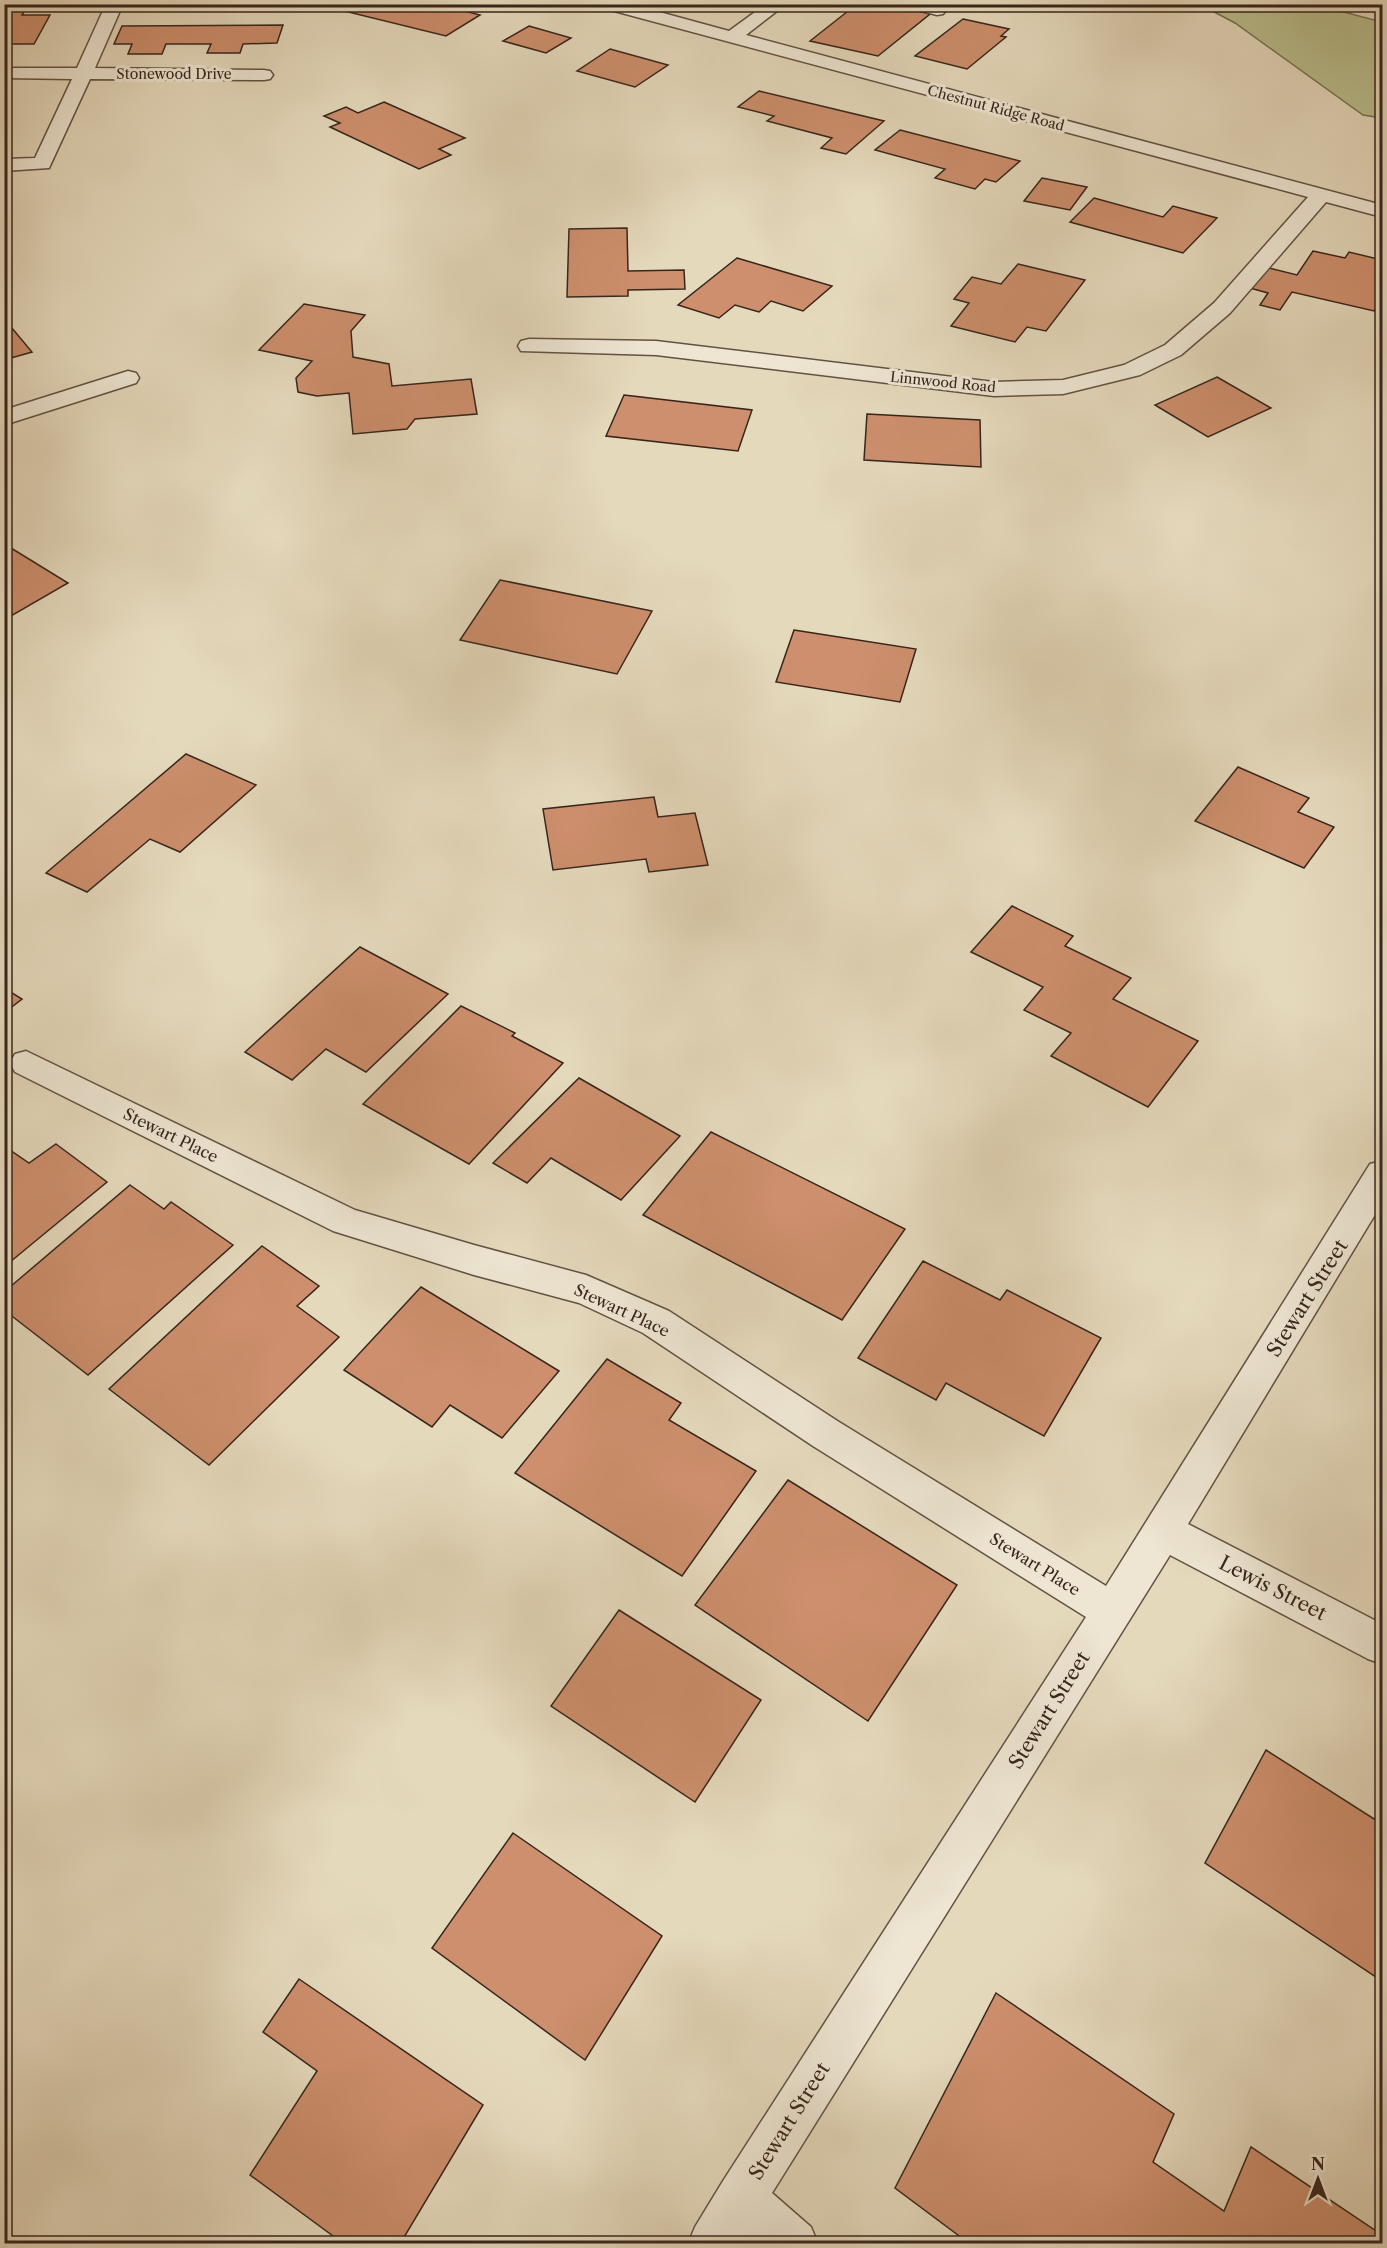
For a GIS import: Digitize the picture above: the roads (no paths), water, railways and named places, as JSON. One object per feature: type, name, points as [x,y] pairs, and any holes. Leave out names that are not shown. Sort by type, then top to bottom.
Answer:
[{"type":"street","points":[[4,165],[42,165],[115,4]]},
{"type":"street","name":"Chestnut Ridge Road","points":[[609,4],[1383,211]]},
{"type":"street","points":[[732,37],[778,4]]},
{"type":"street","points":[[916,4],[937,10]]},
{"type":"street","name":"Stonewood Drive","points":[[4,73],[264,75]]},
{"type":"street","name":"Linnwood Road","points":[[529,346],[656,348],[994,389],[1063,387],[1132,370],[1173,350],[1222,308],[1321,195]]},
{"type":"street","points":[[4,418],[128,378]]},
{"type":"street","name":"Stewart Place","points":[[26,1063],[345,1221],[474,1260],[586,1290],[656,1322],[826,1434],[1111,1611]]},
{"type":"street","name":"Stewart Street","points":[[712,2244],[1163,1531],[1383,1174]]},
{"type":"street","name":"Lewis Street","points":[[1163,1531],[1383,1644]]},
{"type":"street","points":[[740,2198],[794,2244]]}]
